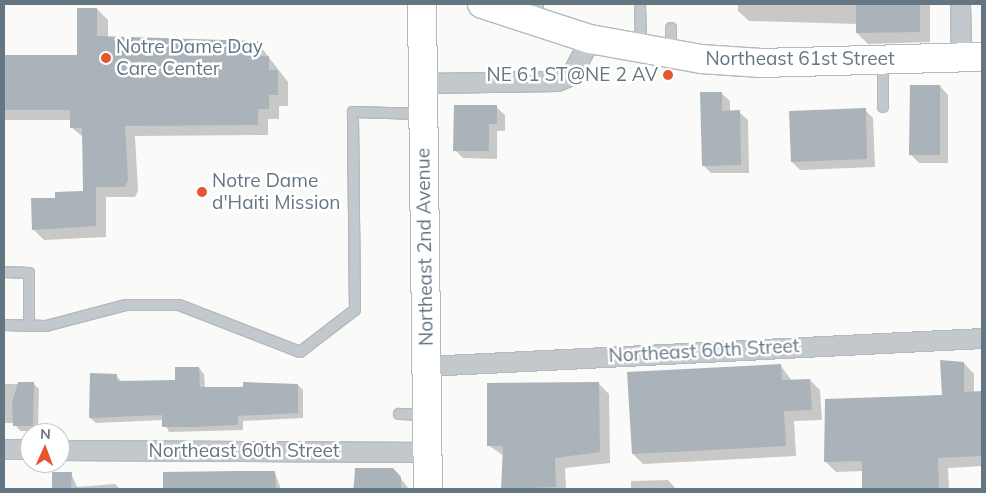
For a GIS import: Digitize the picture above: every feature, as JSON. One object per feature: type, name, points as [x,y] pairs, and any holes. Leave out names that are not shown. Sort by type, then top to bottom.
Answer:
[{"type":"main road","name":"Northeast 2nd Avenue","points":[[422,4],[428,489]]},
{"type":"main road","name":"Northeast 61st Street","points":[[482,4],[537,13],[590,39],[641,50],[671,41],[761,63],[839,54],[882,60],[972,58]]},
{"type":"street","points":[[960,4],[972,58]]},
{"type":"street","points":[[422,83],[557,82],[571,74],[590,39]]},
{"type":"street","name":"Northeast 60th Street","points":[[426,366],[982,338]]},
{"type":"street","points":[[4,449],[20,449]]},
{"type":"street","name":"Northeast 60th Street","points":[[70,450],[428,452]]},
{"type":"lane","points":[[640,4],[641,50]]},
{"type":"lane","points":[[882,60],[883,106]]},
{"type":"lane","points":[[4,326],[29,326],[126,305],[179,305],[300,352],[356,310],[352,112],[423,114]]},
{"type":"lane","points":[[4,272],[29,273],[29,326]]},
{"type":"lane","points":[[399,414],[427,415]]},
{"type":"building","points":[[856,4],[920,4],[920,32],[856,33]]},
{"type":"building","points":[[77,8],[97,8],[97,36],[258,41],[258,56],[269,56],[269,70],[278,70],[278,95],[269,95],[269,109],[258,109],[258,125],[125,126],[128,180],[125,187],[96,187],[96,226],[32,230],[31,198],[55,198],[55,192],[83,191],[82,128],[70,128],[70,110],[4,110],[4,55],[77,55]]},
{"type":"building","points":[[910,85],[940,85],[940,155],[909,155]]},
{"type":"building","points":[[700,92],[722,92],[722,111],[740,110],[741,165],[702,166]]},
{"type":"building","points":[[454,105],[497,105],[497,124],[489,124],[489,151],[453,151]]},
{"type":"building","points":[[866,108],[867,159],[791,162],[789,111]]},
{"type":"building","points":[[940,360],[964,362],[964,392],[982,391],[982,456],[938,458],[939,489],[862,489],[862,461],[824,462],[825,399],[942,395]]},
{"type":"building","points":[[781,364],[782,380],[810,379],[812,410],[784,411],[786,446],[632,454],[627,372]]},
{"type":"building","points":[[175,367],[199,367],[200,387],[243,387],[243,382],[298,384],[298,413],[238,416],[238,425],[194,427],[162,427],[162,415],[89,418],[90,373],[117,374],[117,381],[175,380]]},
{"type":"building","points":[[18,382],[34,382],[33,423],[20,423],[20,426],[13,426],[12,403]]},
{"type":"building","points":[[599,382],[600,452],[555,458],[556,487],[501,489],[503,446],[487,446],[487,383]]},
{"type":"building","points":[[355,468],[393,468],[401,477],[401,489],[354,489]]},
{"type":"building","points":[[275,471],[276,489],[163,489],[163,472]]},
{"type":"building","points":[[72,472],[71,489],[52,489],[52,473]]},
{"type":"place","name":"Notre Dame Day Care Center","points":[[106,58]]},
{"type":"place","name":"NE 61 ST@NE 2 AV","points":[[668,75]]},
{"type":"place","name":"Notre Dame d'Haiti Mission","points":[[202,192]]}]
